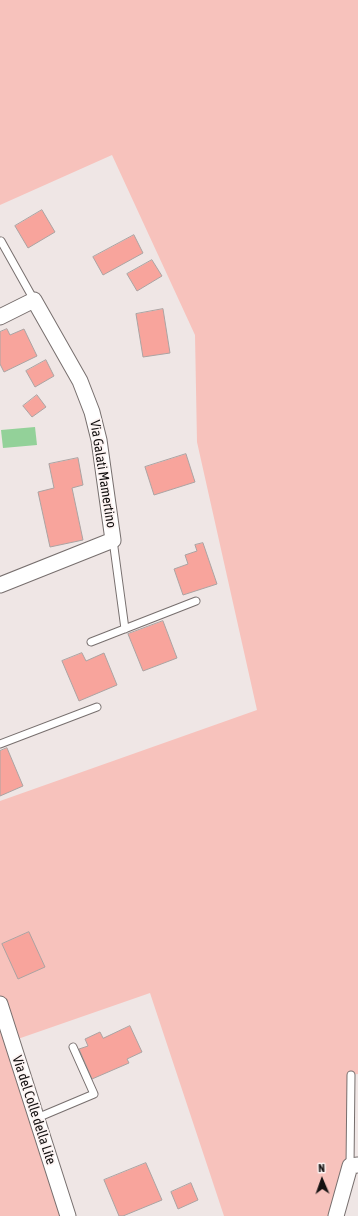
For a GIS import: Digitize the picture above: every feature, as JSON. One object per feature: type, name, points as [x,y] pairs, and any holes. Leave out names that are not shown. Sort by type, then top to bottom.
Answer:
[{"type":"street","points":[[0,317],[34,300]]},
{"type":"street","name":"Via Galati Mamertino","points":[[0,585],[113,540],[99,440],[92,412],[80,381],[34,300]]},
{"type":"street","name":"Via del Colle della Lite","points":[[0,1004],[68,1216]]},
{"type":"street","points":[[336,1216],[354,1165]]},
{"type":"lane","points":[[1,241],[34,300]]},
{"type":"lane","points":[[113,540],[125,629]]},
{"type":"lane","points":[[91,642],[196,601]]},
{"type":"lane","points":[[0,744],[97,707]]},
{"type":"lane","points":[[37,1118],[94,1094],[73,1047]]},
{"type":"lane","points":[[351,1075],[354,1165]]},
{"type":"shaded area","points":[[0,0],[358,0],[358,1074],[351,1075],[350,1166],[336,1216],[224,1216],[150,993],[12,1041],[68,1216],[0,1216],[0,801],[257,710],[197,442],[195,335],[112,155],[0,205]]},
{"type":"shaded area","points":[[35,427],[37,445],[3,448],[1,430]]},
{"type":"building","points":[[42,210],[55,232],[28,248],[15,226]]},
{"type":"building","points":[[134,235],[143,253],[103,275],[93,257]]},
{"type":"building","points":[[152,260],[162,276],[137,291],[127,274]]},
{"type":"building","points":[[163,309],[170,353],[143,357],[136,314]]},
{"type":"building","points":[[7,329],[10,335],[24,329],[37,356],[4,372],[0,364],[0,332]]},
{"type":"building","points":[[46,360],[54,376],[35,387],[26,371]]},
{"type":"building","points":[[37,395],[46,407],[32,417],[23,406]]},
{"type":"building","points":[[186,454],[195,482],[154,495],[145,467]]},
{"type":"building","points":[[78,458],[83,485],[72,488],[83,540],[50,547],[38,492],[54,488],[49,464]]},
{"type":"building","points":[[203,543],[217,584],[183,595],[174,569],[188,564],[185,555],[197,551],[195,545]]},
{"type":"building","points":[[163,621],[177,658],[143,671],[128,634]]},
{"type":"building","points":[[82,653],[86,661],[104,653],[117,685],[79,701],[62,661]]},
{"type":"building","points":[[7,748],[23,786],[0,796],[0,751]]},
{"type":"building","points":[[29,932],[45,967],[18,979],[2,944]]},
{"type":"building","points":[[130,1026],[142,1052],[127,1059],[129,1063],[92,1079],[79,1049],[88,1046],[85,1039],[100,1032],[103,1038]]},
{"type":"building","points":[[146,1163],[162,1200],[123,1216],[119,1216],[104,1180]]},
{"type":"building","points":[[191,1183],[198,1200],[178,1209],[171,1192]]}]
